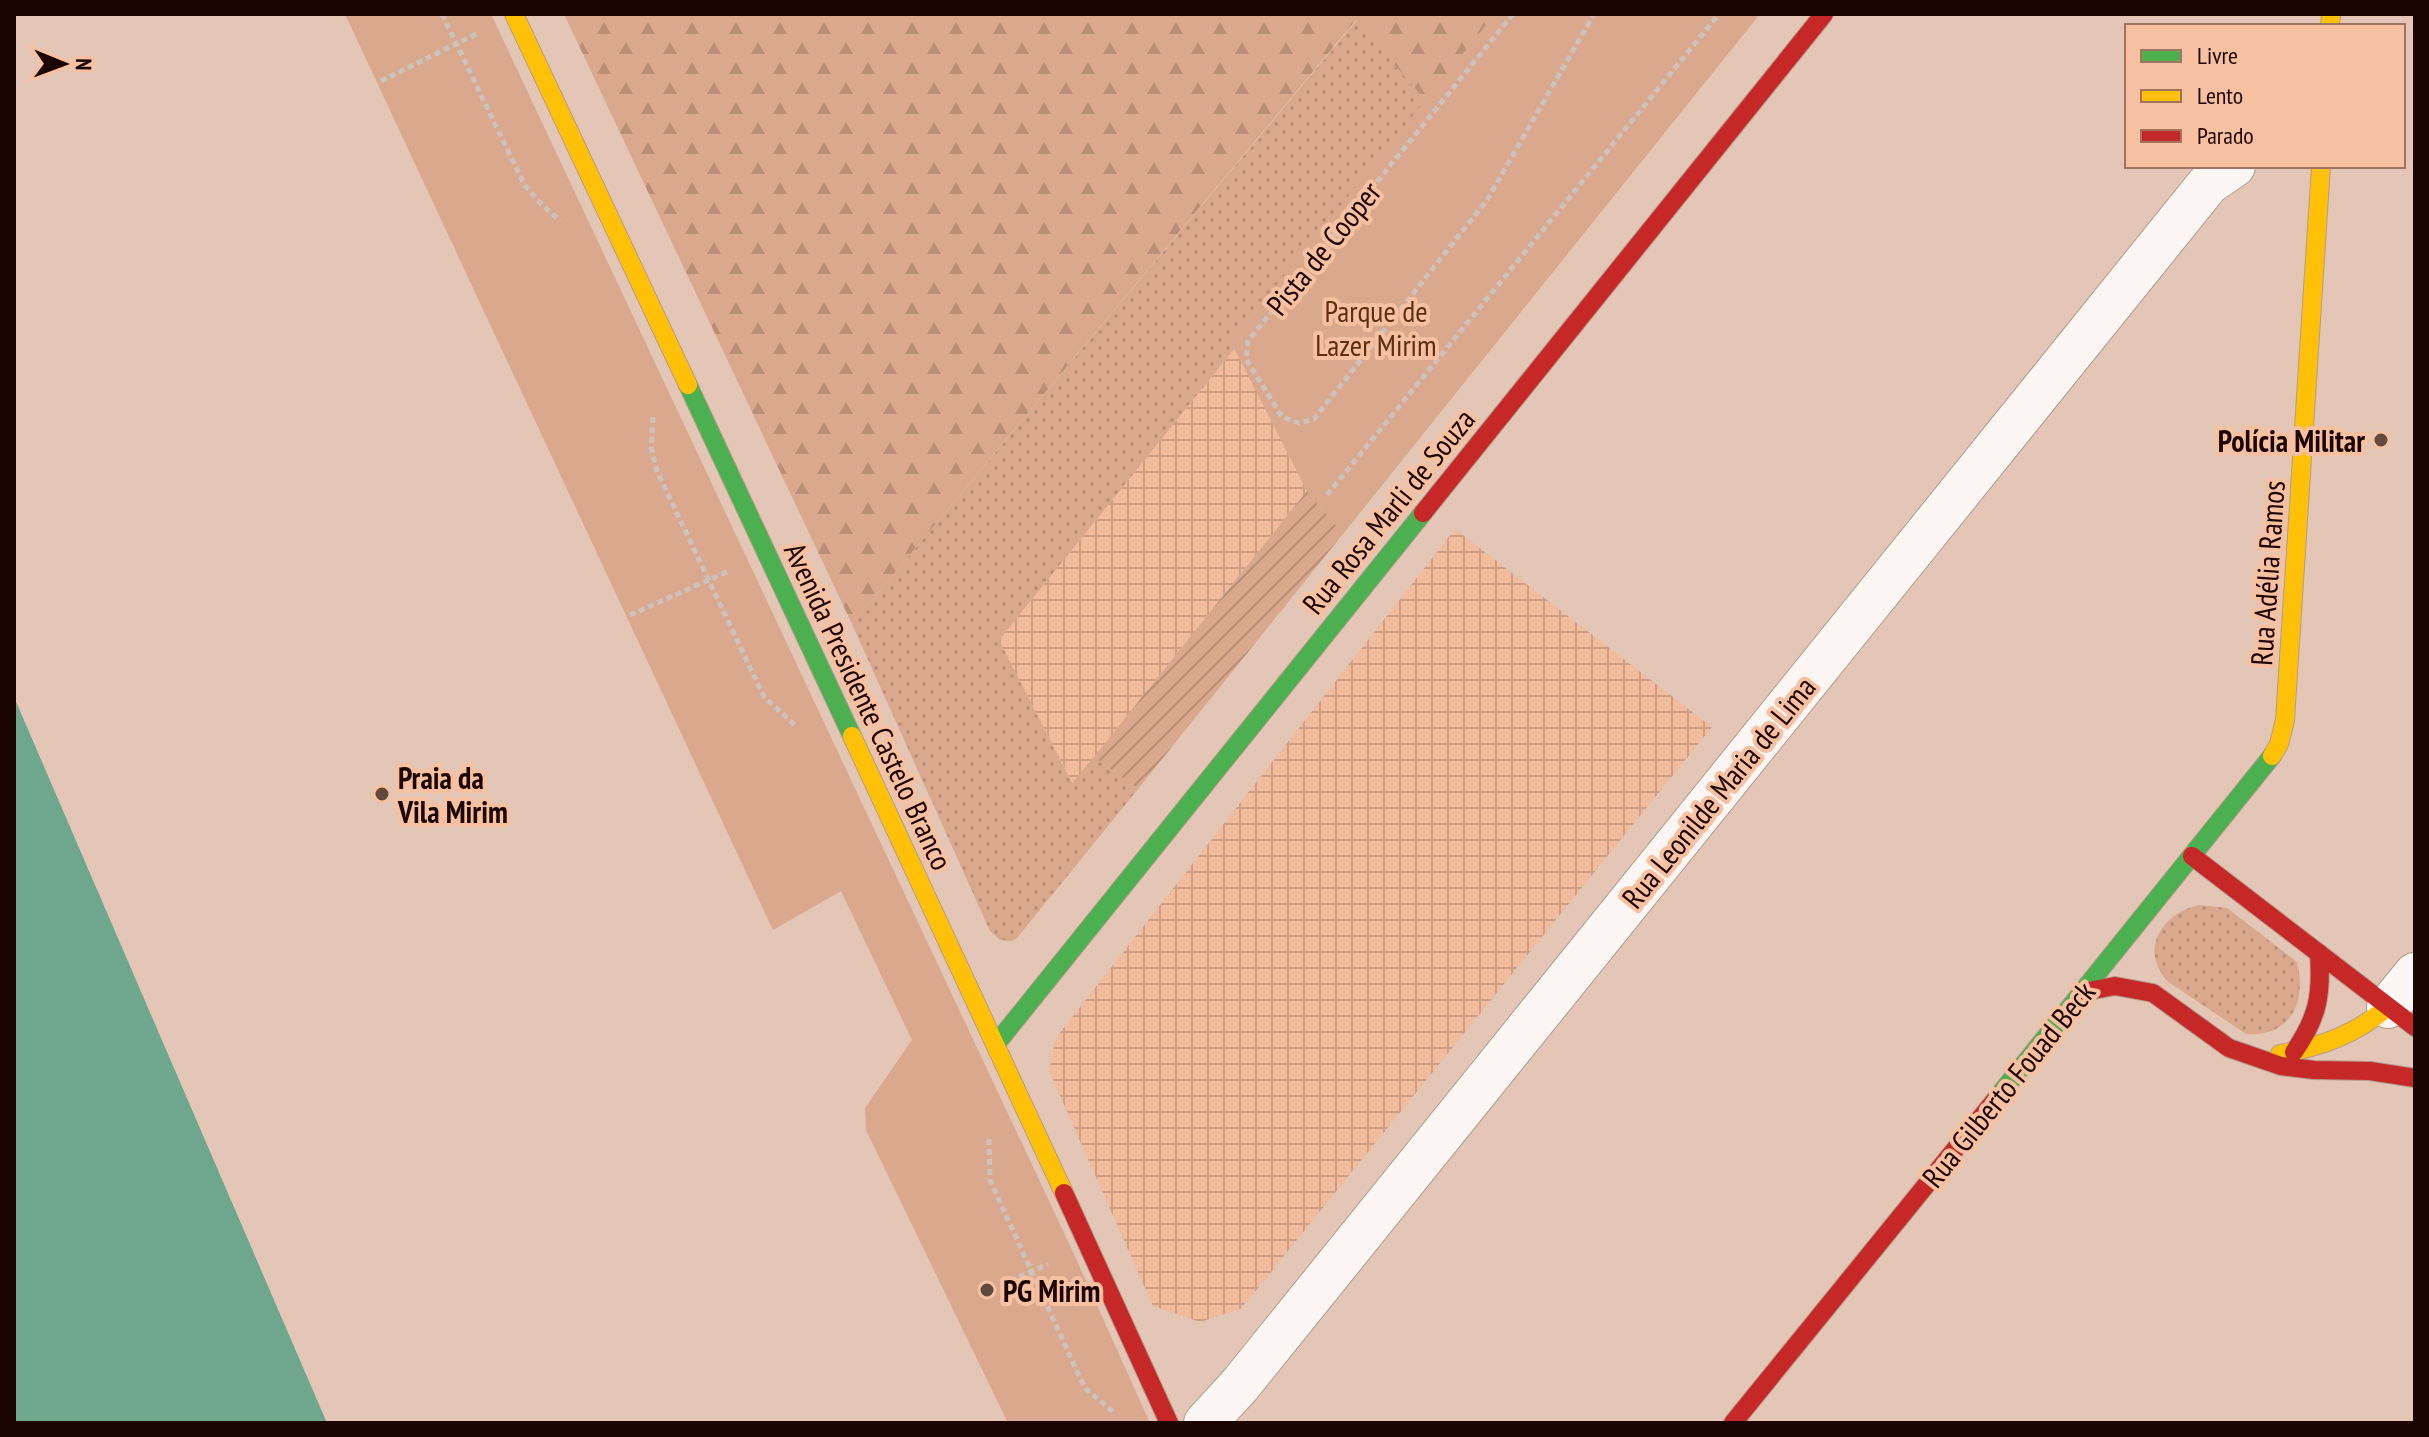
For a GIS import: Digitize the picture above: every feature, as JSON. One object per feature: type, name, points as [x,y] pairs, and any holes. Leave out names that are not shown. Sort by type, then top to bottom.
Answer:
[{"type":"street","name":"Rua Rosa Marli de Souza","points":[[996,1044],[1824,14]]},
{"type":"street","name":"Avenida Presidente Castelo Branco","points":[[514,15],[996,1044],[1169,1423]]},
{"type":"street","name":"Rua Leonilde Maria de Lima","points":[[1205,1423],[1240,1385],[2208,184],[2231,168]]},
{"type":"street","name":"Rua Adélia Ramos","points":[[2279,744],[2285,720],[2321,168]]},
{"type":"street","name":"Rua Gilberto Fouad Beck","points":[[1733,1423],[2268,763],[2279,744]]},
{"type":"street","points":[[2192,856],[2402,1017]]},
{"type":"street","points":[[2131,932],[2135,965],[2153,993],[2229,1048],[2281,1066],[2370,1071],[2415,1078]]},
{"type":"street","points":[[2294,1052],[2317,1014],[2321,996],[2319,953]]},
{"type":"street","points":[[2402,1017],[2415,974]]},
{"type":"street","points":[[2083,992],[2115,986],[2153,993]]},
{"type":"street","points":[[2250,1057],[2294,1052],[2337,1042],[2356,1032],[2402,1017]]},
{"type":"path","points":[[442,14],[524,184],[563,224]]},
{"type":"path","name":"Pista de Cooper","points":[[1513,14],[1248,341],[1246,359],[1277,411],[1291,422],[1314,419],[1487,200],[1594,14]]},
{"type":"path","points":[[1327,495],[1719,14]]},
{"type":"path","points":[[381,81],[514,15]]},
{"type":"path","points":[[651,408],[652,460],[708,580],[764,697],[803,732]]},
{"type":"path","points":[[630,615],[766,554]]},
{"type":"path","points":[[989,1128],[990,1180],[1080,1378],[1086,1389],[1125,1422]]},
{"type":"shaded area","points":[[1235,348],[1307,491],[1073,784],[998,641]]},
{"type":"shaded area","points":[[1455,529],[1712,727],[1241,1309],[1200,1322],[1153,1306],[1049,1071],[1055,1039]]},
{"type":"shaded area","points":[[14,697],[327,1423],[14,1423]]},
{"type":"green space","points":[[345,14],[491,14],[1073,1252],[1150,1423],[1008,1423],[866,1130],[865,1108],[912,1040],[841,891],[773,930]]},
{"type":"green space","points":[[564,14],[1495,14],[1426,101],[1356,20],[852,624]]},
{"type":"green space","name":"Parque de Lazer Mirim","points":[[1495,14],[1760,14],[1343,534],[1307,491],[1231,342]]},
{"type":"green space","points":[[1357,20],[1426,101],[1231,342],[1235,348],[999,640],[1072,783],[1094,757],[1138,789],[1017,938],[1000,940],[990,931],[852,624]]},
{"type":"green space","points":[[1307,491],[1343,534],[1138,789],[1094,757]]},
{"type":"green space","points":[[2199,905],[2227,908],[2297,962],[2300,991],[2292,1014],[2285,1023],[2274,1030],[2246,1034],[2167,981],[2155,957],[2159,934],[2174,916]]},
{"type":"traffic: fast","points":[[688,385],[852,736]]},
{"type":"traffic: fast","points":[[996,1044],[1423,513]]},
{"type":"traffic: fast","points":[[1996,1099],[2272,756]]},
{"type":"traffic: slow","points":[[514,14],[688,385]]},
{"type":"traffic: slow","points":[[2330,24],[2331,14]]},
{"type":"traffic: slow","points":[[2272,756],[2279,744],[2285,720],[2321,168]]},
{"type":"traffic: slow","points":[[852,736],[1064,1193]]},
{"type":"traffic: slow","points":[[2280,1054],[2337,1038],[2388,1007]]},
{"type":"traffic: jam","points":[[1423,513],[1824,14]]},
{"type":"traffic: jam","points":[[2192,856],[2415,1027]]},
{"type":"traffic: jam","points":[[2294,1052],[2317,1005],[2319,953]]},
{"type":"traffic: jam","points":[[2083,992],[2115,986],[2153,993],[2229,1048],[2281,1066],[2370,1071],[2415,1078]]},
{"type":"traffic: jam","points":[[1733,1423],[1996,1099]]},
{"type":"traffic: jam","points":[[1064,1193],[1169,1423]]},
{"type":"place","name":"Polícia Militar","points":[[2381,440]]},
{"type":"place","name":"Praia da Vila Mirim","points":[[382,794]]},
{"type":"place","name":"PG Mirim","points":[[987,1290]]}]
